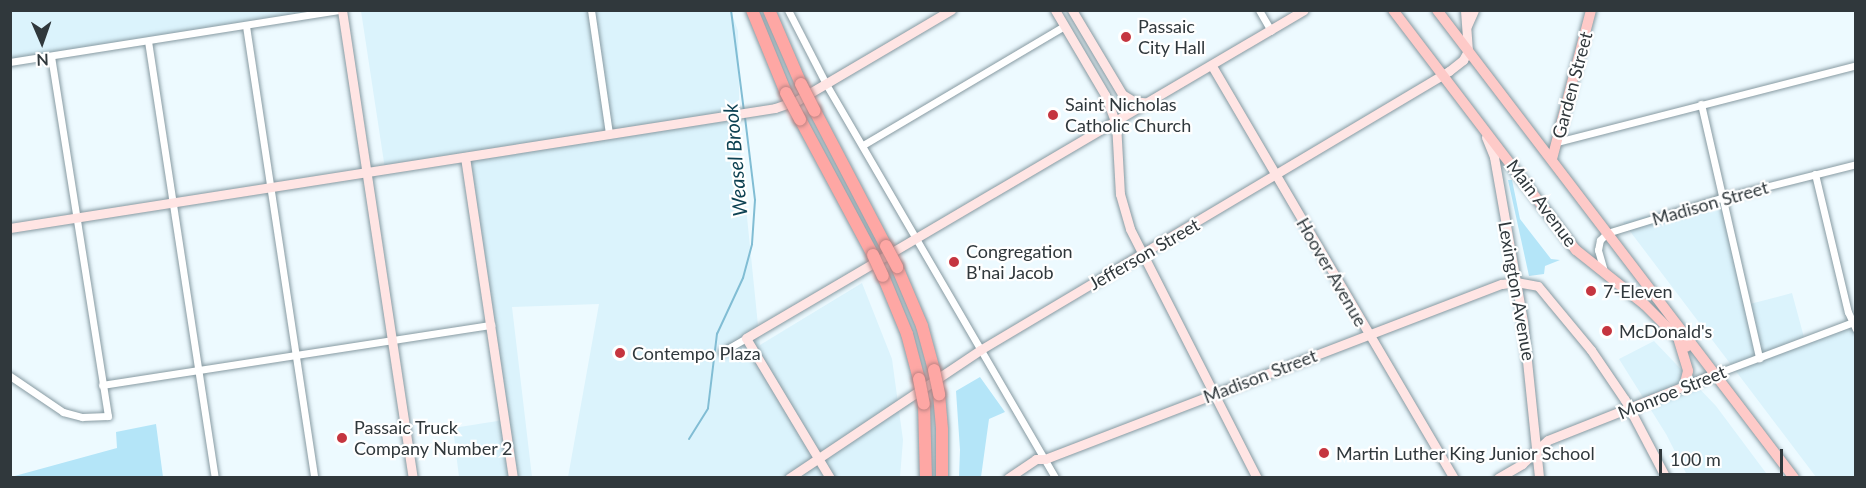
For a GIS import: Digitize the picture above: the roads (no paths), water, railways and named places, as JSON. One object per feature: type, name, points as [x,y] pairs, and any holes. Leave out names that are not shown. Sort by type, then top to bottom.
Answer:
[{"type":"highway","points":[[752,10],[786,93],[873,255],[903,324],[924,404],[926,477]]},
{"type":"highway","points":[[769,10],[814,111],[897,267],[918,316],[939,394],[942,477]]},
{"type":"main road","name":"Main Avenue","points":[[1392,10],[1576,250],[1645,305],[1715,374]]},
{"type":"main road","name":"Main Avenue","points":[[1437,10],[1794,477]]},
{"type":"main road","name":"Garden Street","points":[[1552,159],[1591,10]]},
{"type":"main road","points":[[1676,335],[1683,350],[1688,371],[1684,387]]},
{"type":"street","points":[[10,62],[337,10]]},
{"type":"street","points":[[342,10],[413,477]]},
{"type":"street","points":[[591,10],[609,134]]},
{"type":"street","points":[[788,10],[826,84],[1055,477]]},
{"type":"street","points":[[10,228],[171,201],[739,115],[787,105],[951,10]]},
{"type":"street","points":[[1054,10],[1105,94],[1116,123],[1120,194],[1130,228],[1257,477]]},
{"type":"street","points":[[1072,10],[1122,94],[1133,101],[1150,103]]},
{"type":"street","points":[[1259,10],[1271,31]]},
{"type":"street","points":[[722,352],[918,240],[1304,10]]},
{"type":"street","points":[[1465,10],[1468,51]]},
{"type":"street","points":[[1466,28],[1474,10]]},
{"type":"street","points":[[246,26],[314,477]]},
{"type":"street","points":[[863,145],[1064,26]]},
{"type":"street","points":[[148,41],[215,477]]},
{"type":"street","name":"Jefferson Street","points":[[789,477],[980,350],[1443,75],[1463,60],[1468,51]]},
{"type":"street","points":[[10,376],[58,409],[82,417],[108,416],[51,56]]},
{"type":"street","points":[[1557,142],[1856,65]]},
{"type":"street","name":"Hoover Avenue","points":[[1212,66],[1454,477]]},
{"type":"street","points":[[1701,104],[1759,358]]},
{"type":"street","name":"Lexington Avenue","points":[[1471,111],[1494,157],[1531,375],[1539,477]]},
{"type":"street","points":[[465,157],[513,477]]},
{"type":"street","name":"Madison Street","points":[[1607,233],[1721,198],[1856,164]]},
{"type":"street","points":[[1815,174],[1848,312],[1855,324]]},
{"type":"street","points":[[1605,273],[1598,249],[1600,240],[1607,233]]},
{"type":"street","name":"Madison Street","points":[[1008,477],[1036,459],[1045,459],[1502,284],[1516,282],[1538,286],[1591,350],[1630,409]]},
{"type":"street","name":"Monroe Street","points":[[1498,477],[1522,464],[1548,440],[1715,374],[1855,324]]},
{"type":"street","points":[[102,385],[491,326]]},
{"type":"street","points":[[746,338],[830,477]]},
{"type":"street","points":[[1630,409],[1666,477]]},
{"type":"waterway","name":"Weasel Brook","points":[[731,10],[744,111]]},
{"type":"waterway","name":"Weasel Brook","points":[[689,439],[708,408],[717,334],[743,278],[752,244],[755,200],[745,117]]},
{"type":"place","name":"Passaic City Hall","points":[[1126,37]]},
{"type":"place","name":"Saint Nicholas Catholic Church","points":[[1053,115]]},
{"type":"place","name":"Congregation B'nai Jacob","points":[[954,262]]},
{"type":"place","name":"7-Eleven","points":[[1591,291]]},
{"type":"place","name":"McDonald's","points":[[1607,331]]},
{"type":"place","name":"Contempo Plaza","points":[[620,353]]},
{"type":"place","name":"Passaic Truck Company Number 2","points":[[342,438]]},
{"type":"place","name":"Martin Luther King Junior School","points":[[1324,453]]}]
